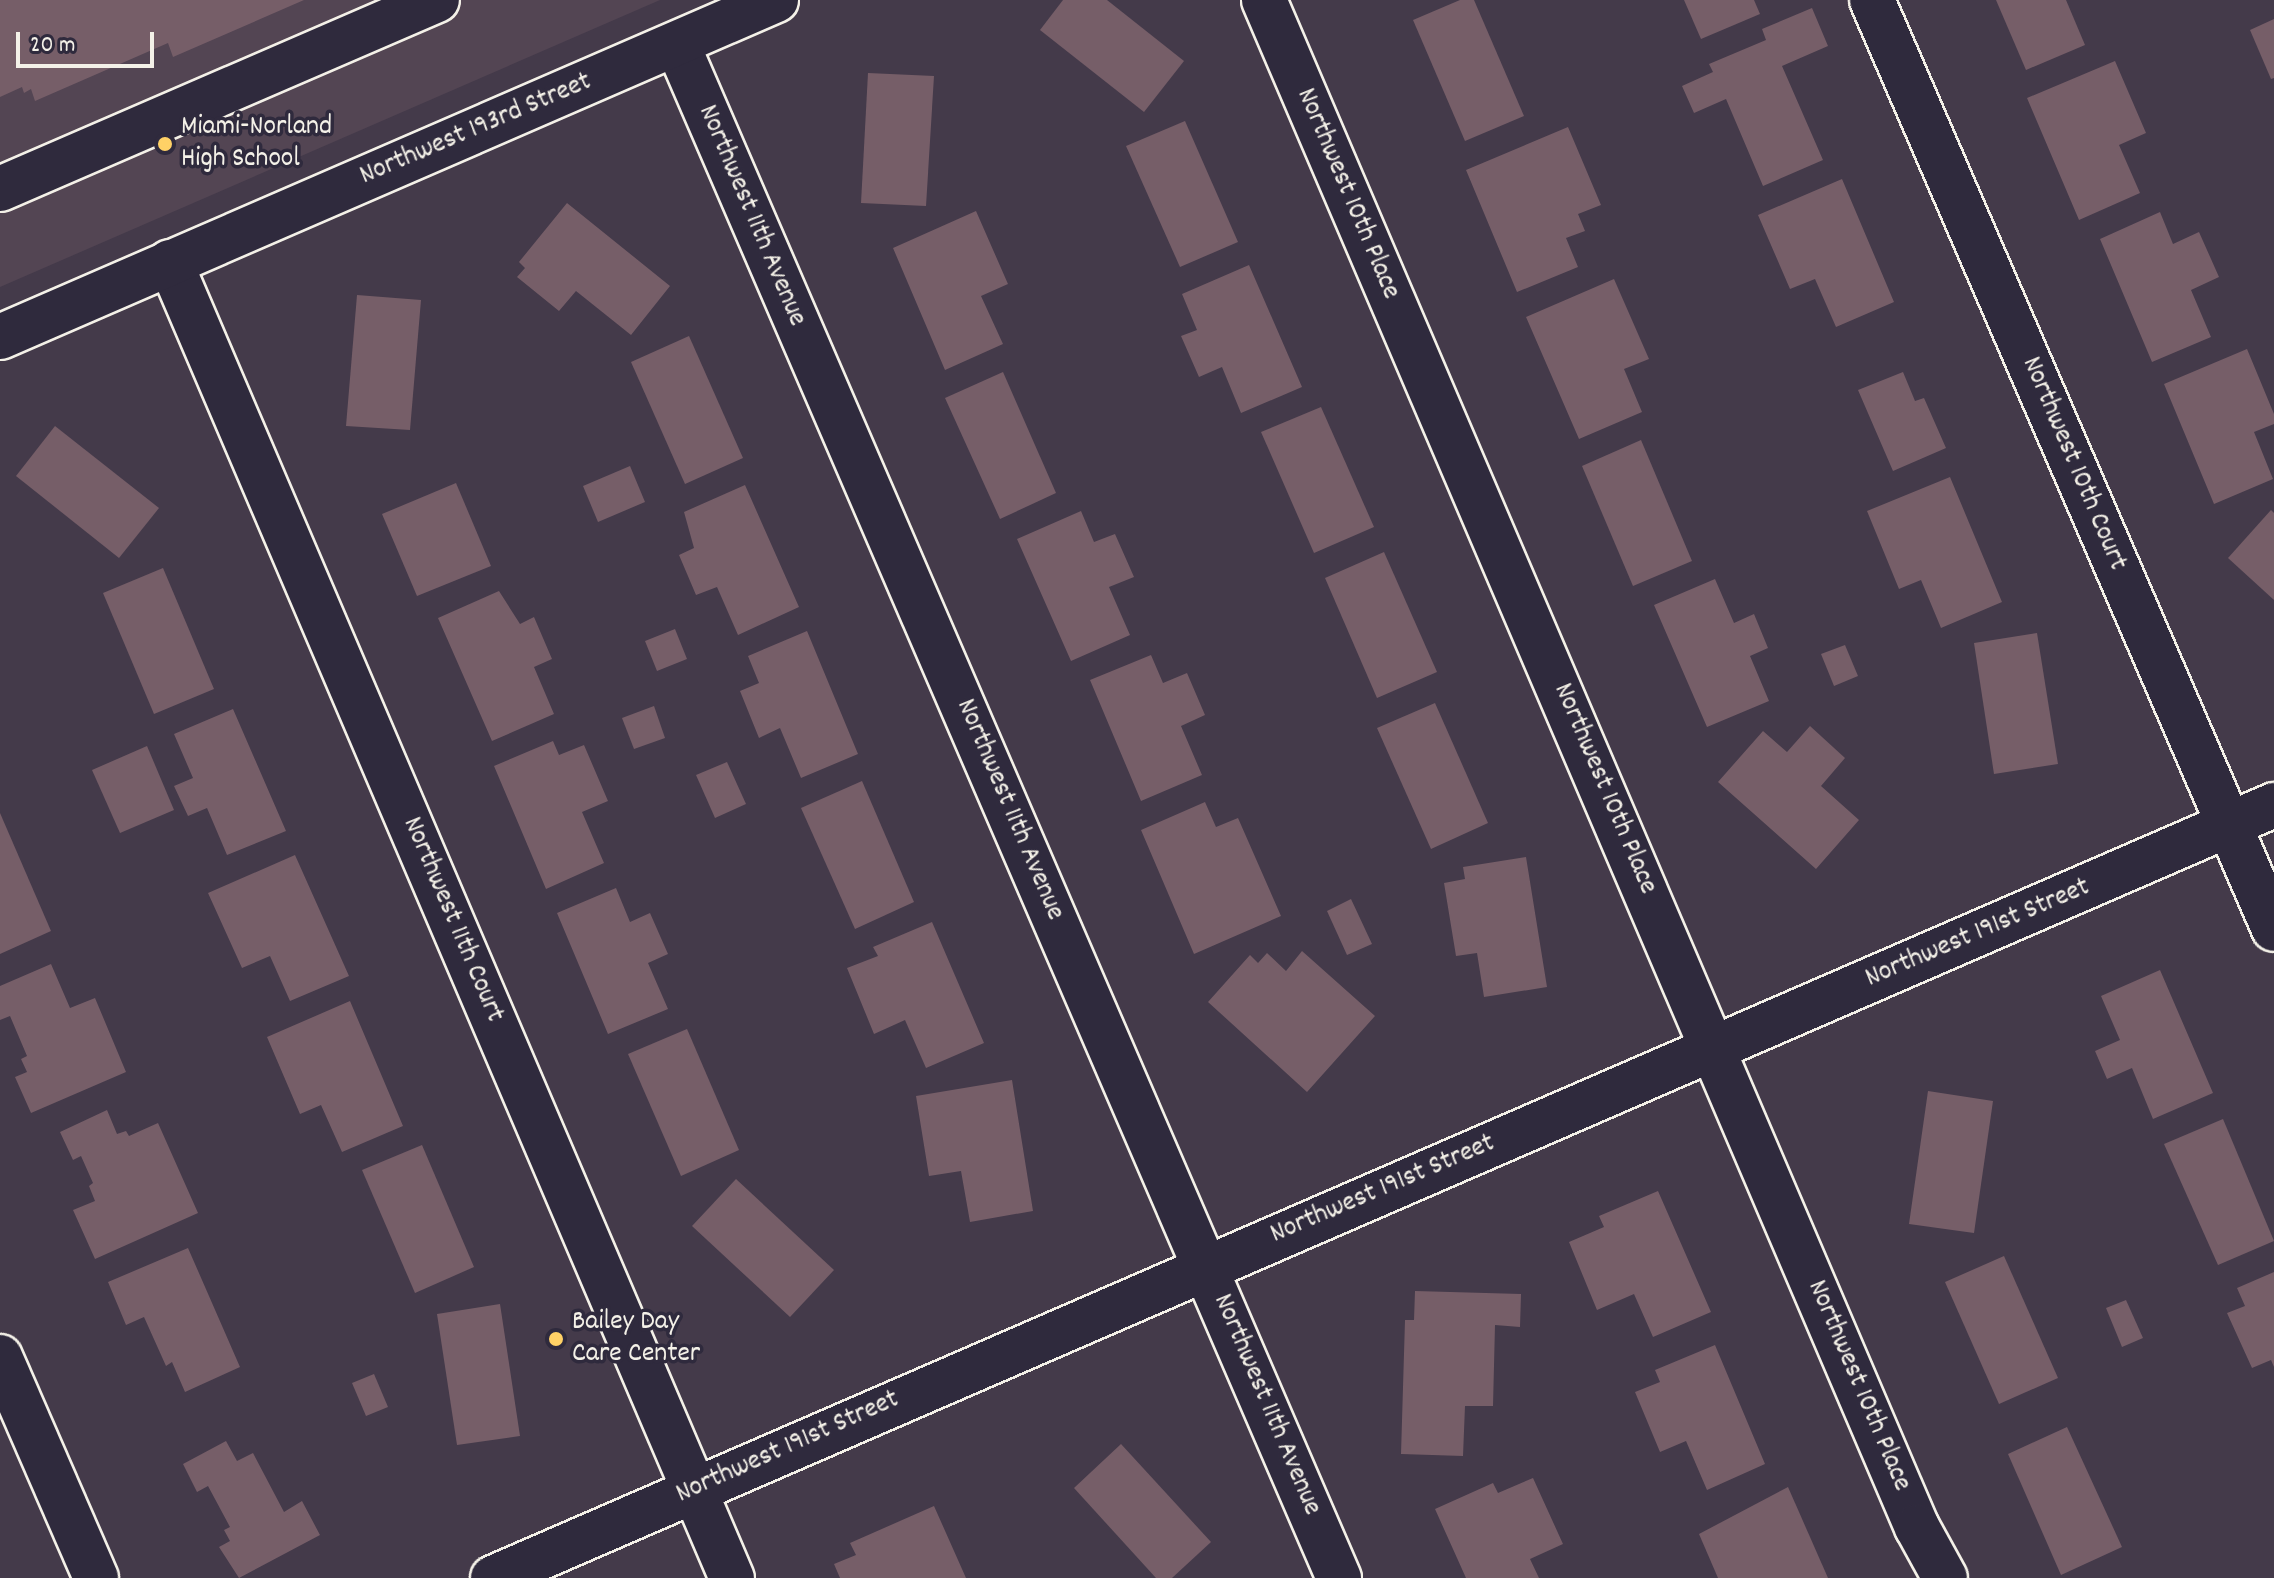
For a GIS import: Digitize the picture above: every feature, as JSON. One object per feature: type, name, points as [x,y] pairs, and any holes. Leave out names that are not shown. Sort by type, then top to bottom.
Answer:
[{"type":"street","points":[[0,189],[437,0]]},
{"type":"street","name":"Northwest 193rd Street","points":[[0,337],[776,0]]},
{"type":"street","name":"Northwest 10th Place","points":[[1264,0],[1716,1048],[1917,1527],[1945,1578]]},
{"type":"street","name":"Northwest 10th Court","points":[[1872,0],[2274,929]]},
{"type":"street","name":"Northwest 11th Avenue","points":[[677,44],[1207,1265],[1339,1578]]},
{"type":"street","name":"Northwest 11th Court","points":[[170,262],[732,1578]]},
{"type":"street","name":"Northwest 191st Street","points":[[493,1578],[1207,1265],[2274,805]]},
{"type":"street","points":[[0,1357],[96,1578]]},
{"type":"shaded area","name":"Miami-Norland High School","points":[[0,0],[660,0],[0,287]]},
{"type":"building","points":[[0,0],[304,0],[173,57],[168,43],[35,101],[31,89],[24,93],[22,87],[0,97]]},
{"type":"building","points":[[1063,0],[1107,0],[1184,61],[1144,112],[1040,30]]},
{"type":"building","points":[[1460,0],[1474,0],[1524,116],[1465,141],[1413,20]]},
{"type":"building","points":[[1684,0],[1754,0],[1760,14],[1701,39]]},
{"type":"building","points":[[1996,0],[2066,0],[2085,45],[2026,70]]},
{"type":"building","points":[[1812,8],[1828,46],[1782,66],[1823,160],[1763,186],[1726,99],[1694,113],[1682,86],[1713,72],[1709,64],[1766,40],[1762,29]]},
{"type":"building","points":[[2274,19],[2274,78],[2271,79],[2250,30]]},
{"type":"building","points":[[2115,61],[2146,133],[2119,145],[2140,193],[2079,220],[2027,98]]},
{"type":"building","points":[[868,73],[934,76],[926,206],[861,203]]},
{"type":"building","points":[[1185,121],[1238,242],[1180,267],[1126,146]]},
{"type":"building","points":[[1568,127],[1601,205],[1578,214],[1585,231],[1566,238],[1578,267],[1517,292],[1466,170]]},
{"type":"building","points":[[1842,179],[1894,302],[1836,327],[1815,279],[1790,289],[1758,215]]},
{"type":"building","points":[[567,203],[670,286],[631,335],[576,291],[559,311],[517,277],[525,268],[519,262]]},
{"type":"building","points":[[976,211],[1008,284],[981,296],[1003,344],[945,370],[893,248]]},
{"type":"building","points":[[2160,212],[2173,244],[2199,232],[2219,277],[2191,290],[2211,337],[2152,362],[2100,239]]},
{"type":"building","points":[[1249,265],[1302,387],[1241,413],[1222,367],[1199,377],[1181,336],[1197,330],[1182,294]]},
{"type":"building","points":[[1614,279],[1649,359],[1624,369],[1642,412],[1579,439],[1526,317]]},
{"type":"building","points":[[357,295],[421,300],[410,430],[346,426]]},
{"type":"building","points":[[689,336],[743,458],[685,484],[631,362]]},
{"type":"building","points":[[2247,349],[2274,414],[2274,424],[2254,432],[2273,479],[2214,504],[2164,384]]},
{"type":"building","points":[[1003,372],[1056,493],[1000,519],[945,398]]},
{"type":"building","points":[[1903,372],[1915,401],[1924,398],[1946,448],[1893,471],[1858,390]]},
{"type":"building","points":[[1321,407],[1374,527],[1314,553],[1261,432]]},
{"type":"building","points":[[55,426],[159,508],[119,558],[16,476]]},
{"type":"building","points":[[1641,440],[1692,561],[1633,586],[1582,466]]},
{"type":"building","points":[[630,466],[645,502],[598,522],[583,486]]},
{"type":"building","points":[[1950,477],[2002,602],[1941,628],[1921,580],[1899,589],[1867,511]]},
{"type":"building","points":[[456,483],[491,566],[417,596],[382,514]]},
{"type":"building","points":[[745,485],[799,607],[738,635],[717,587],[696,595],[679,555],[694,548],[684,512]]},
{"type":"building","points":[[2271,510],[2274,513],[2274,600],[2228,558]]},
{"type":"building","points":[[1081,511],[1094,542],[1115,534],[1134,577],[1109,587],[1130,635],[1071,661],[1017,539]]},
{"type":"building","points":[[1384,552],[1437,672],[1377,698],[1325,578]]},
{"type":"building","points":[[163,568],[214,689],[154,714],[103,593]]},
{"type":"building","points":[[1715,579],[1734,623],[1754,614],[1768,648],[1750,656],[1769,701],[1707,727],[1654,605]]},
{"type":"building","points":[[499,591],[520,624],[534,617],[552,659],[534,667],[554,714],[492,741],[438,618]]},
{"type":"building","points":[[675,629],[687,659],[657,671],[645,641]]},
{"type":"building","points":[[807,631],[858,754],[801,778],[780,728],[759,738],[740,691],[759,683],[748,656]]},
{"type":"building","points":[[2037,633],[2058,764],[1994,774],[1974,643]]},
{"type":"building","points":[[1845,645],[1858,676],[1834,686],[1821,654]]},
{"type":"building","points":[[1151,655],[1163,683],[1187,673],[1205,715],[1181,726],[1202,775],[1141,801],[1090,680]]},
{"type":"building","points":[[1435,703],[1488,823],[1431,849],[1377,728]]},
{"type":"building","points":[[654,706],[665,738],[634,749],[622,718]]},
{"type":"building","points":[[233,709],[286,831],[227,855],[207,808],[188,816],[174,786],[193,778],[174,734]]},
{"type":"building","points":[[1810,726],[1845,758],[1821,786],[1859,820],[1816,869],[1718,782],[1763,731],[1787,752]]},
{"type":"building","points":[[553,741],[559,755],[584,745],[608,801],[582,812],[604,863],[546,889],[494,766]]},
{"type":"building","points":[[147,746],[174,810],[120,833],[92,770]]},
{"type":"building","points":[[727,762],[746,804],[715,818],[696,775]]},
{"type":"building","points":[[862,781],[914,902],[855,929],[801,808]]},
{"type":"building","points":[[1205,802],[1216,827],[1238,818],[1281,916],[1194,954],[1141,830]]},
{"type":"building","points":[[0,813],[51,931],[0,954]]},
{"type":"building","points":[[295,855],[349,976],[290,1001],[270,956],[242,968],[208,893]]},
{"type":"building","points":[[1526,857],[1547,987],[1484,997],[1477,953],[1456,956],[1444,883],[1465,879],[1463,867]]},
{"type":"building","points":[[616,888],[630,922],[650,913],[668,954],[648,963],[668,1009],[608,1034],[557,913]]},
{"type":"building","points":[[1351,899],[1372,944],[1347,955],[1327,911]]},
{"type":"building","points":[[932,922],[984,1043],[926,1068],[905,1020],[874,1034],[847,968],[878,956],[873,947]]},
{"type":"building","points":[[1302,951],[1375,1016],[1307,1092],[1208,1002],[1250,955],[1258,963],[1267,953],[1286,971]]},
{"type":"building","points":[[51,964],[70,1008],[95,998],[126,1072],[31,1113],[15,1077],[27,1072],[21,1059],[27,1056],[10,1016],[0,1020],[0,986]]},
{"type":"building","points":[[2160,970],[2213,1093],[2153,1119],[2132,1068],[2107,1079],[2095,1051],[2120,1040],[2101,996]]},
{"type":"building","points":[[350,1001],[403,1126],[342,1152],[321,1105],[300,1114],[267,1037]]},
{"type":"building","points":[[687,1029],[739,1150],[681,1176],[628,1054]]},
{"type":"building","points":[[1012,1080],[1033,1211],[970,1222],[961,1171],[929,1176],[916,1096]]},
{"type":"building","points":[[1928,1091],[1993,1101],[1974,1233],[1909,1224]]},
{"type":"building","points":[[107,1110],[117,1134],[126,1131],[129,1136],[158,1123],[198,1213],[95,1259],[73,1210],[95,1201],[89,1186],[93,1183],[81,1156],[73,1160],[60,1132]]},
{"type":"building","points":[[2223,1119],[2274,1241],[2218,1265],[2164,1144]]},
{"type":"building","points":[[422,1145],[474,1267],[415,1293],[362,1170]]},
{"type":"building","points":[[736,1179],[834,1270],[790,1317],[692,1226]]},
{"type":"building","points":[[1658,1191],[1711,1312],[1653,1337],[1634,1294],[1597,1310],[1569,1242],[1604,1227],[1599,1216]]},
{"type":"building","points":[[188,1248],[240,1367],[185,1392],[172,1362],[166,1366],[144,1317],[126,1325],[108,1282]]},
{"type":"building","points":[[2004,1256],[2058,1378],[1999,1404],[1945,1282]]},
{"type":"building","points":[[2274,1272],[2274,1367],[2271,1360],[2252,1368],[2227,1313],[2245,1306],[2237,1288]]},
{"type":"building","points":[[1415,1291],[1521,1294],[1520,1327],[1495,1325],[1493,1406],[1465,1406],[1463,1456],[1401,1454],[1405,1320],[1414,1320]]},
{"type":"building","points":[[2126,1300],[2143,1338],[2122,1347],[2106,1308]]},
{"type":"building","points":[[500,1304],[520,1436],[457,1445],[437,1314]]},
{"type":"building","points":[[1715,1345],[1765,1464],[1707,1490],[1686,1441],[1660,1452],[1635,1392],[1660,1382],[1655,1370]]},
{"type":"building","points":[[374,1374],[388,1407],[366,1416],[352,1383]]},
{"type":"building","points":[[2067,1427],[2122,1547],[2061,1575],[2008,1454]]},
{"type":"building","points":[[226,1441],[237,1461],[253,1453],[284,1512],[302,1501],[320,1535],[239,1578],[219,1547],[230,1541],[224,1530],[230,1527],[208,1486],[197,1492],[183,1464]]},
{"type":"building","points":[[1121,1444],[1211,1542],[1172,1578],[1156,1578],[1074,1488]]},
{"type":"building","points":[[1533,1478],[1563,1544],[1530,1559],[1539,1578],[1466,1578],[1435,1509],[1493,1483],[1498,1493]]},
{"type":"building","points":[[1788,1487],[1828,1578],[1718,1578],[1699,1534]]},
{"type":"building","points":[[934,1506],[966,1578],[840,1578],[834,1564],[856,1555],[850,1543]]},
{"type":"place","name":"Miami-Norland High School","points":[[165,144]]},
{"type":"place","name":"Bailey Day Care Center","points":[[556,1339]]}]
